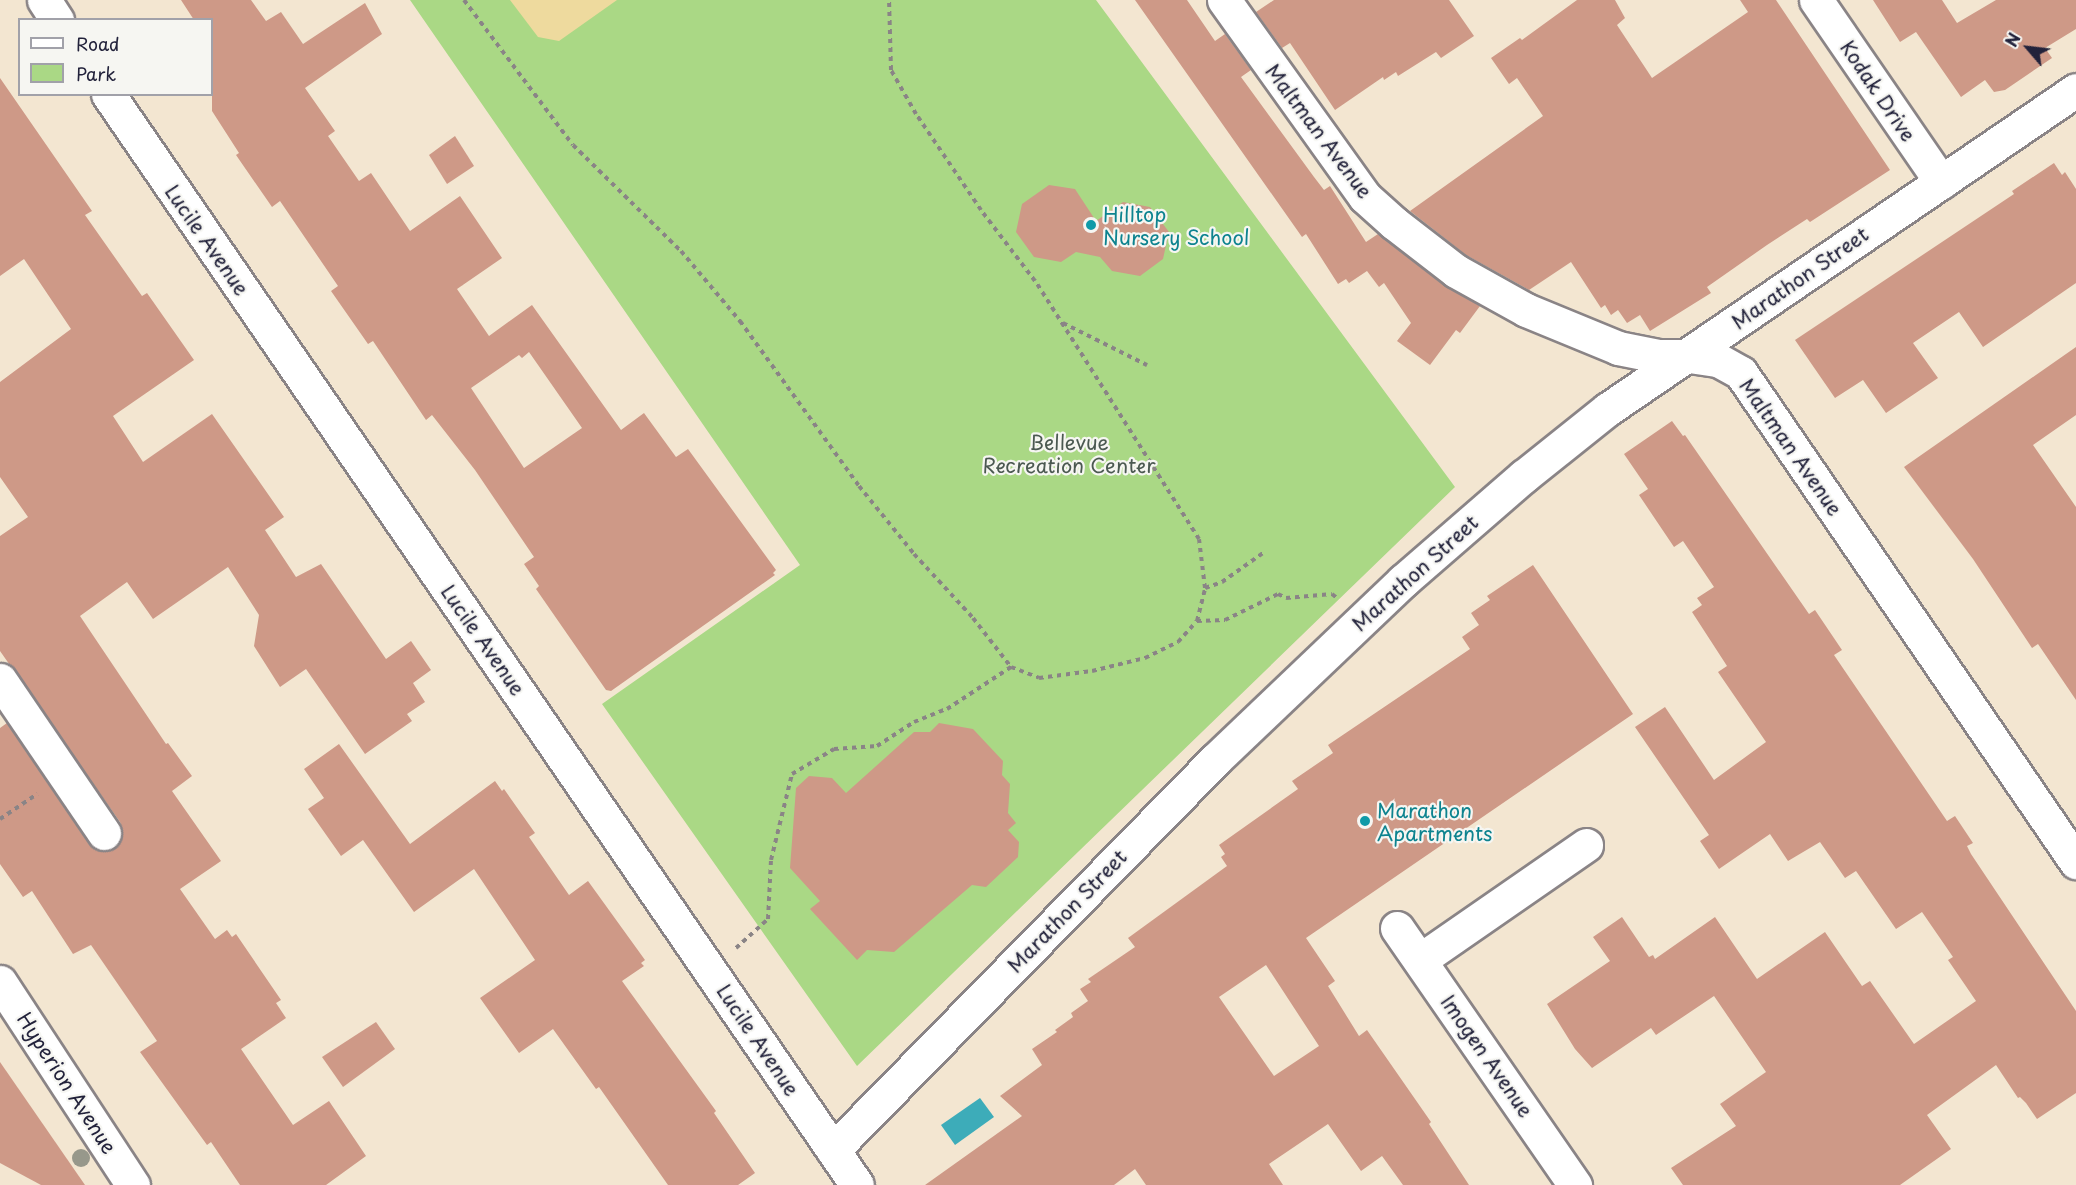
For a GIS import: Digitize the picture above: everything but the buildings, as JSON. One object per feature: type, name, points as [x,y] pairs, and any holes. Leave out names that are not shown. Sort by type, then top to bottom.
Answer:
[{"type":"street","points":[[44,0],[56,18]]},
{"type":"street","name":"Maltman Avenue","points":[[1224,0],[1365,197],[1424,247],[1490,291],[1607,344],[1658,356],[1689,356],[1718,360],[1741,373],[2076,862]]},
{"type":"street","name":"Kodak Drive","points":[[1816,0],[1941,182]]},
{"type":"street","name":"Marathon Street","points":[[833,1150],[1215,760],[1403,581],[1524,476],[1608,409],[1689,356],[2076,90]]},
{"type":"street","name":"Lucile Avenue","points":[[109,96],[857,1185]]},
{"type":"street","points":[[3,693],[104,833]]},
{"type":"street","points":[[1420,960],[1586,845]]},
{"type":"street","name":"Imogen Avenue","points":[[1397,928],[1575,1185]]},
{"type":"street","name":"Hyperion Avenue","points":[[0,982],[133,1185]]},
{"type":"path","points":[[464,0],[573,145],[681,251],[740,321],[859,486],[915,554],[973,618],[1011,667],[1039,678],[1092,671],[1145,658],[1178,642],[1197,621],[1205,588],[1199,539],[1063,323],[916,114],[891,70],[889,0]]},
{"type":"path","points":[[1063,323],[1147,365]]},
{"type":"path","points":[[1205,588],[1222,582],[1263,553]]},
{"type":"path","points":[[1197,621],[1226,620],[1278,594],[1286,598],[1332,594],[1361,622]]},
{"type":"path","points":[[708,967],[739,946],[768,920],[771,860],[792,774],[834,748],[877,746],[914,722],[947,709],[1011,667]]},
{"type":"path","points":[[0,819],[65,776]]},
{"type":"green space","name":"Bellevue Recreation Center","points":[[410,0],[1096,0],[1455,487],[857,1066],[602,704],[800,565]]},
{"type":"sand","points":[[510,0],[617,0],[559,41],[538,37]]},
{"type":"water","points":[[980,1098],[994,1117],[955,1145],[941,1125]]},
{"type":"place","name":"Hilltop Nursery School","points":[[1091,225]]},
{"type":"place","name":"Marathon Apartments","points":[[1365,821]]}]
